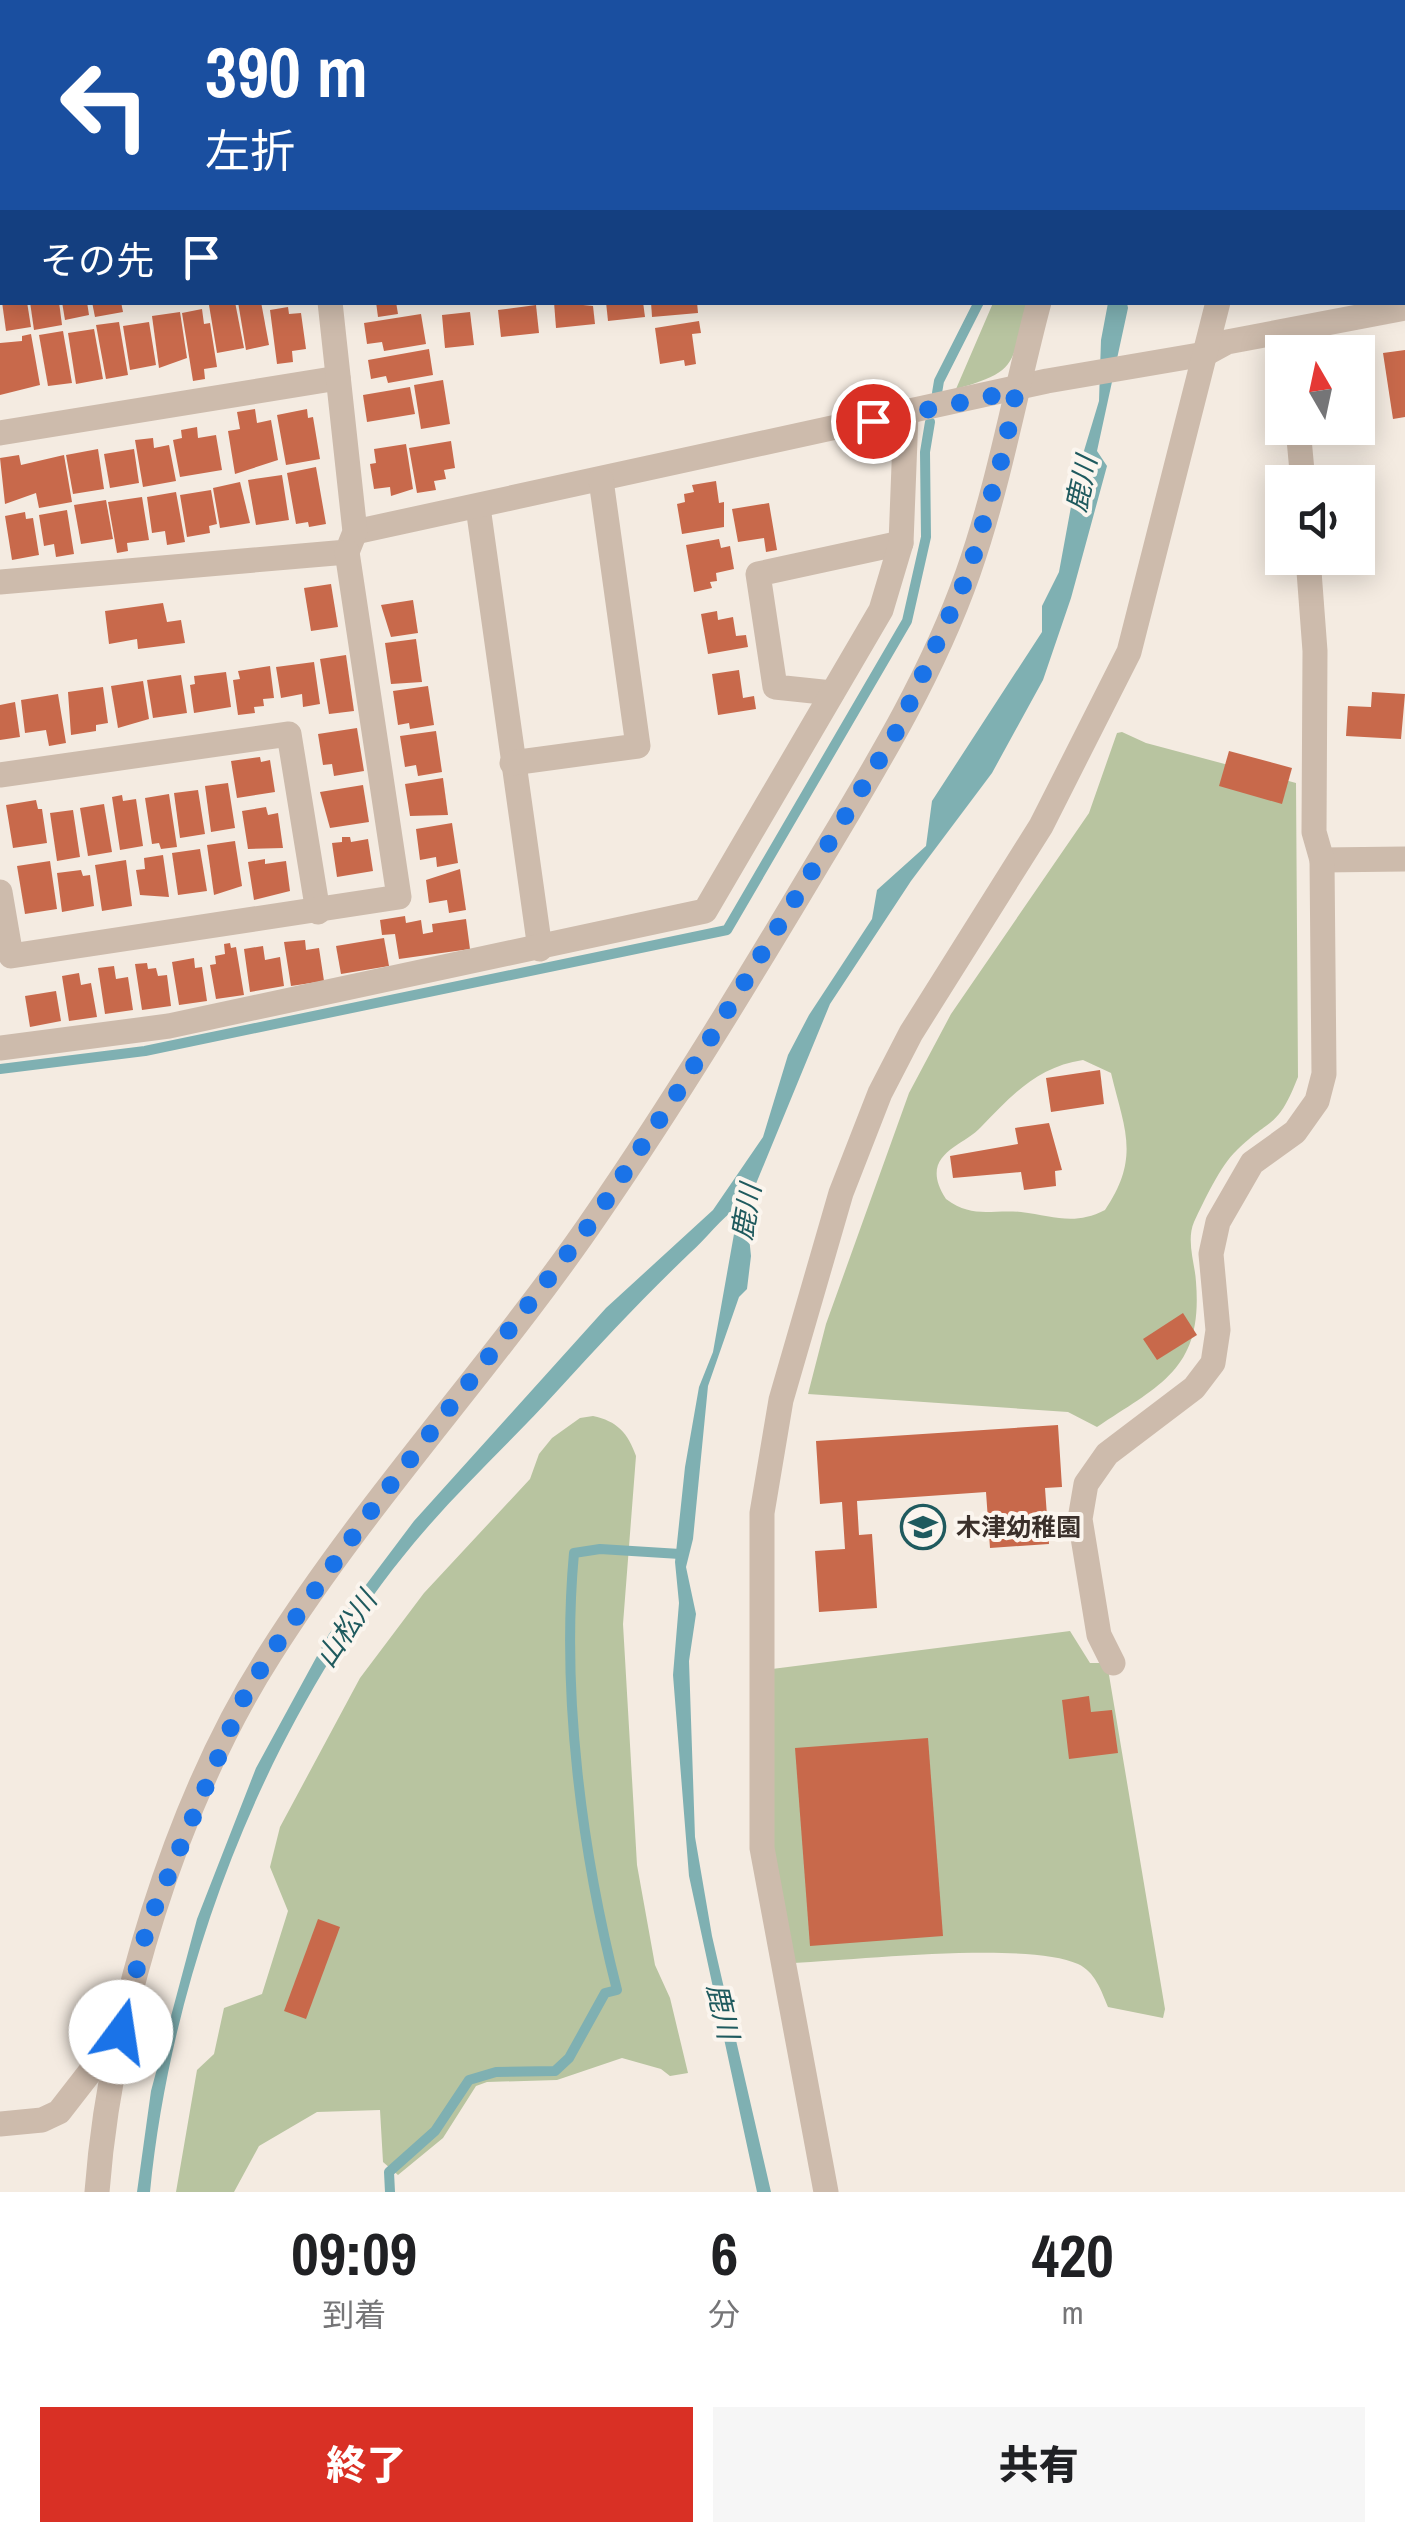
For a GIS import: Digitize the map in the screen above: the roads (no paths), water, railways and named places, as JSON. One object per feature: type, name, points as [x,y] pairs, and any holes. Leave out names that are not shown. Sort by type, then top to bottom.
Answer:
[{"type":"street","points":[[0,892],[11,956],[399,897],[351,542],[330,305]]},
{"type":"street","points":[[97,2192],[121,2032],[148,1924],[242,1701],[268,1657],[376,1504],[594,1219],[681,1087],[898,729],[969,572],[1004,451],[1038,305]]},
{"type":"street","points":[[826,2192],[762,1848],[762,1513],[768,1459],[781,1400],[841,1193],[880,1093],[911,1033],[1042,826],[1129,652],[1217,305]]},
{"type":"street","points":[[1315,335],[1405,308]]},
{"type":"street","points":[[0,582],[351,542],[478,507],[1047,382],[1206,354],[1227,342],[1265,342]]},
{"type":"street","points":[[0,433],[338,378]]},
{"type":"street","points":[[0,1048],[169,1026],[705,911],[881,610],[901,543],[906,414]]},
{"type":"street","points":[[512,764],[638,746],[602,480]]},
{"type":"street","points":[[478,507],[540,948]]},
{"type":"street","points":[[832,693],[774,687],[758,574],[901,543]]},
{"type":"street","points":[[1113,1663],[1098,1636],[1080,1519],[1086,1484],[1106,1454],[1194,1388],[1213,1363],[1218,1330],[1211,1254],[1218,1222],[1252,1163],[1295,1132],[1317,1101],[1324,1074],[1322,860],[1314,832],[1315,651],[1309,575]]},
{"type":"street","points":[[0,775],[288,734],[318,912]]},
{"type":"street","points":[[1322,860],[1405,860]]},
{"type":"street","points":[[0,2124],[42,2120],[59,2112],[121,2032]]},
{"type":"water","points":[[1108,305],[1127,305],[1097,451],[1107,466],[1071,598],[1043,680],[992,773],[911,881],[830,1004],[746,1208],[751,1256],[747,1289],[739,1297],[708,1386],[693,1539],[686,1567],[696,1614],[689,1661],[695,1837],[712,1936],[771,2192],[757,2192],[689,1876],[673,1675],[679,1603],[675,1562],[685,1467],[699,1387],[713,1352],[739,1206],[640,1303],[431,1523],[362,1612],[314,1686],[272,1766],[205,1933],[180,2020],[150,2192],[137,2192],[151,2091],[197,1919],[256,1768],[329,1634],[414,1521],[606,1308],[713,1210],[763,1137],[788,1055],[809,1015],[872,919],[877,890],[926,846],[932,801],[1042,632],[1042,606],[1059,572],[1077,474],[1099,401],[1101,340]]},
{"type":"waterway","points":[[937,393],[939,381],[977,305]]},
{"type":"waterway","points":[[0,1069],[145,1051],[727,930],[907,621],[926,537],[925,452],[930,422]]},
{"type":"waterway","points":[[390,2192],[389,2172],[435,2131],[469,2080],[496,2072],[555,2071],[569,2058],[605,1993],[617,1990],[594,1884],[578,1773],[570,1662],[574,1553],[600,1549],[680,1554]]},
{"type":"place","name":"木津幼稚園","points":[[923,1527]]},
{"type":"water label","name":"鹿川","points":[[1081,484]]},
{"type":"water label","name":"鹿川","points":[[746,1212]]},
{"type":"water label","name":"山松川","points":[[346,1629]]},
{"type":"water label","name":"鹿川","points":[[723,2011]]}]
